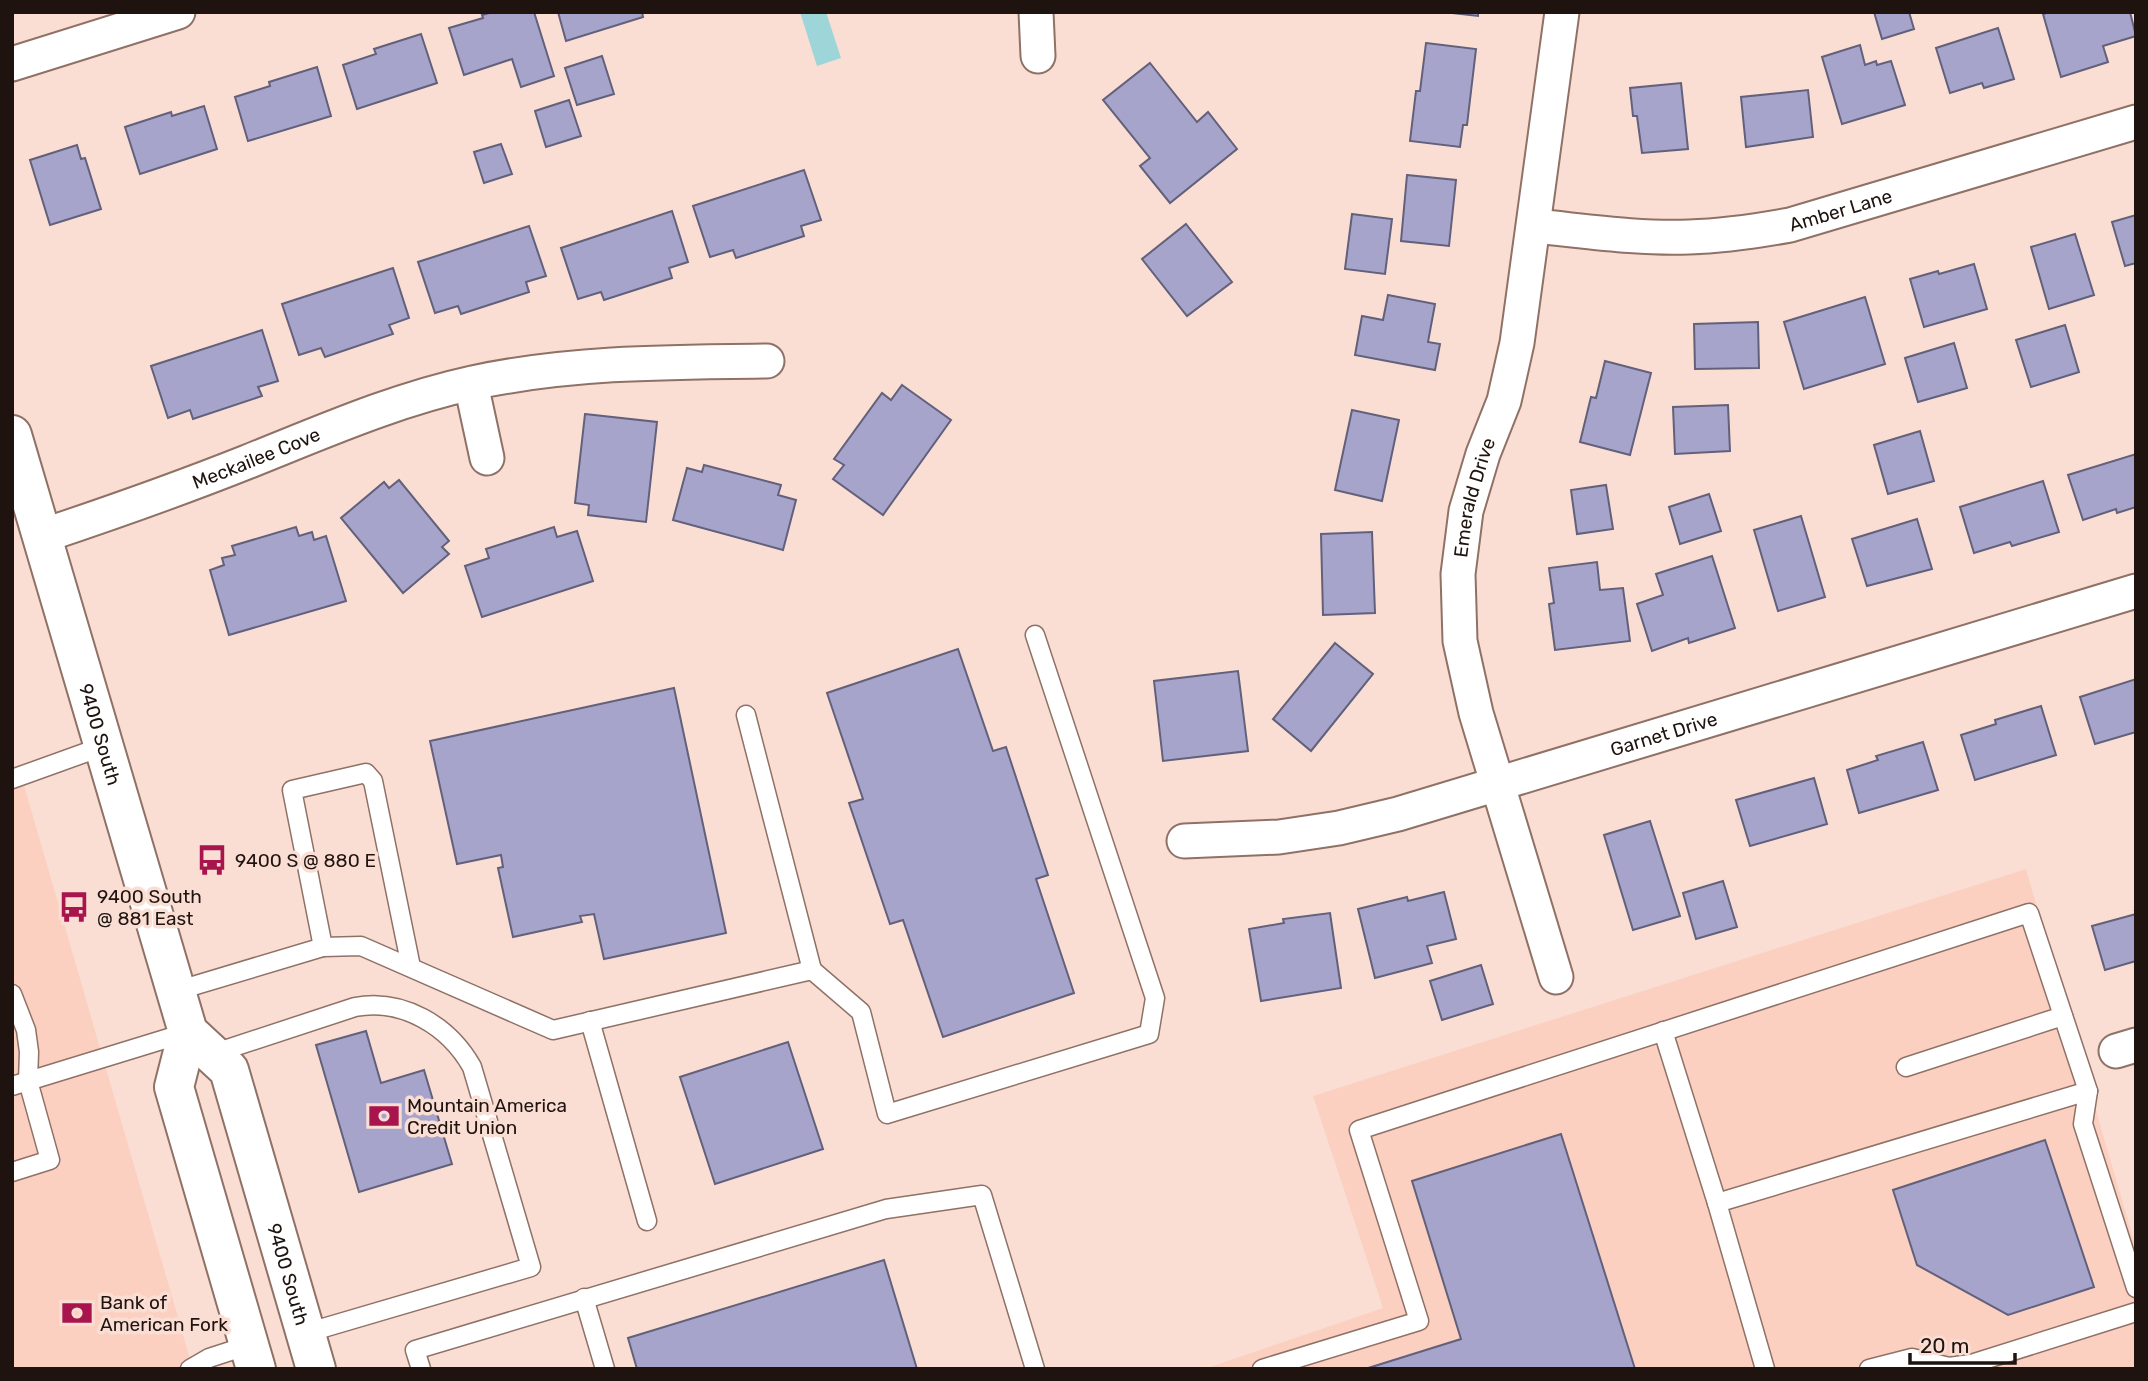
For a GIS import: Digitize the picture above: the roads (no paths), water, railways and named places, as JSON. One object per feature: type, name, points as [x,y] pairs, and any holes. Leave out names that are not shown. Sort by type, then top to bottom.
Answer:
[{"type":"main road","name":"9400 South","points":[[12,435],[176,991],[200,1043],[229,1070],[311,1351]]},
{"type":"main road","points":[[200,1043],[174,1087],[252,1357]]},
{"type":"street","points":[[12,64],[178,12]]},
{"type":"street","points":[[1036,12],[1038,56]]},
{"type":"street","name":"Emerald Drive","points":[[1556,977],[1476,713],[1460,641],[1458,573],[1465,511],[1504,401],[1517,343],[1562,12]]},
{"type":"street","name":"Amber Lane","points":[[1534,226],[1637,236],[1738,234],[1790,225],[2136,122]]},
{"type":"street","name":"Meckailee Cove","points":[[42,536],[152,499],[407,400],[471,384],[537,371],[616,363],[767,361]]},
{"type":"street","points":[[471,384],[487,458]]},
{"type":"street","name":"Garnet Drive","points":[[1184,841],[1279,837],[1339,828],[1398,814],[2136,591]]},
{"type":"lane","points":[[746,715],[812,970],[861,1012],[887,1114],[1149,1034],[1155,998],[1035,635]]},
{"type":"lane","points":[[12,779],[104,746]]},
{"type":"lane","points":[[323,947],[292,790],[366,773],[373,781],[411,967]]},
{"type":"lane","points":[[1262,1369],[1419,1321],[1359,1130],[2029,913],[2088,1091],[2083,1124],[2136,1288]]},
{"type":"lane","points":[[176,991],[323,947],[361,946],[553,1030],[812,970]]},
{"type":"lane","points":[[12,994],[26,1030],[29,1052],[20,1083],[50,1160],[12,1172]]},
{"type":"lane","points":[[20,1083],[355,1007],[391,1006],[437,1026],[462,1051],[472,1068],[531,1267],[311,1351]]},
{"type":"lane","points":[[1906,1067],[2063,1016]]},
{"type":"lane","points":[[590,1021],[647,1221]]},
{"type":"lane","points":[[1663,1031],[1765,1369]]},
{"type":"lane","points":[[1717,1203],[2088,1091]]},
{"type":"lane","points":[[421,1369],[415,1350],[886,1209],[982,1195],[1035,1369]]},
{"type":"lane","points":[[584,1298],[605,1369]]},
{"type":"lane","points":[[1869,1369],[1912,1358],[1948,1367],[1971,1364],[2136,1312]]},
{"type":"lane","points":[[190,1369],[209,1358],[252,1357]]},
{"type":"water","points":[[800,12],[826,12],[841,58],[817,66]]},
{"type":"place","name":"9400 S @ 880 E","points":[[212,860]]},
{"type":"place","name":"9400 South @ 881 East","points":[[74,907]]},
{"type":"place","name":"Mountain America Credit Union","points":[[384,1116]]},
{"type":"place","name":"Bank of American Fork","points":[[77,1313]]}]
